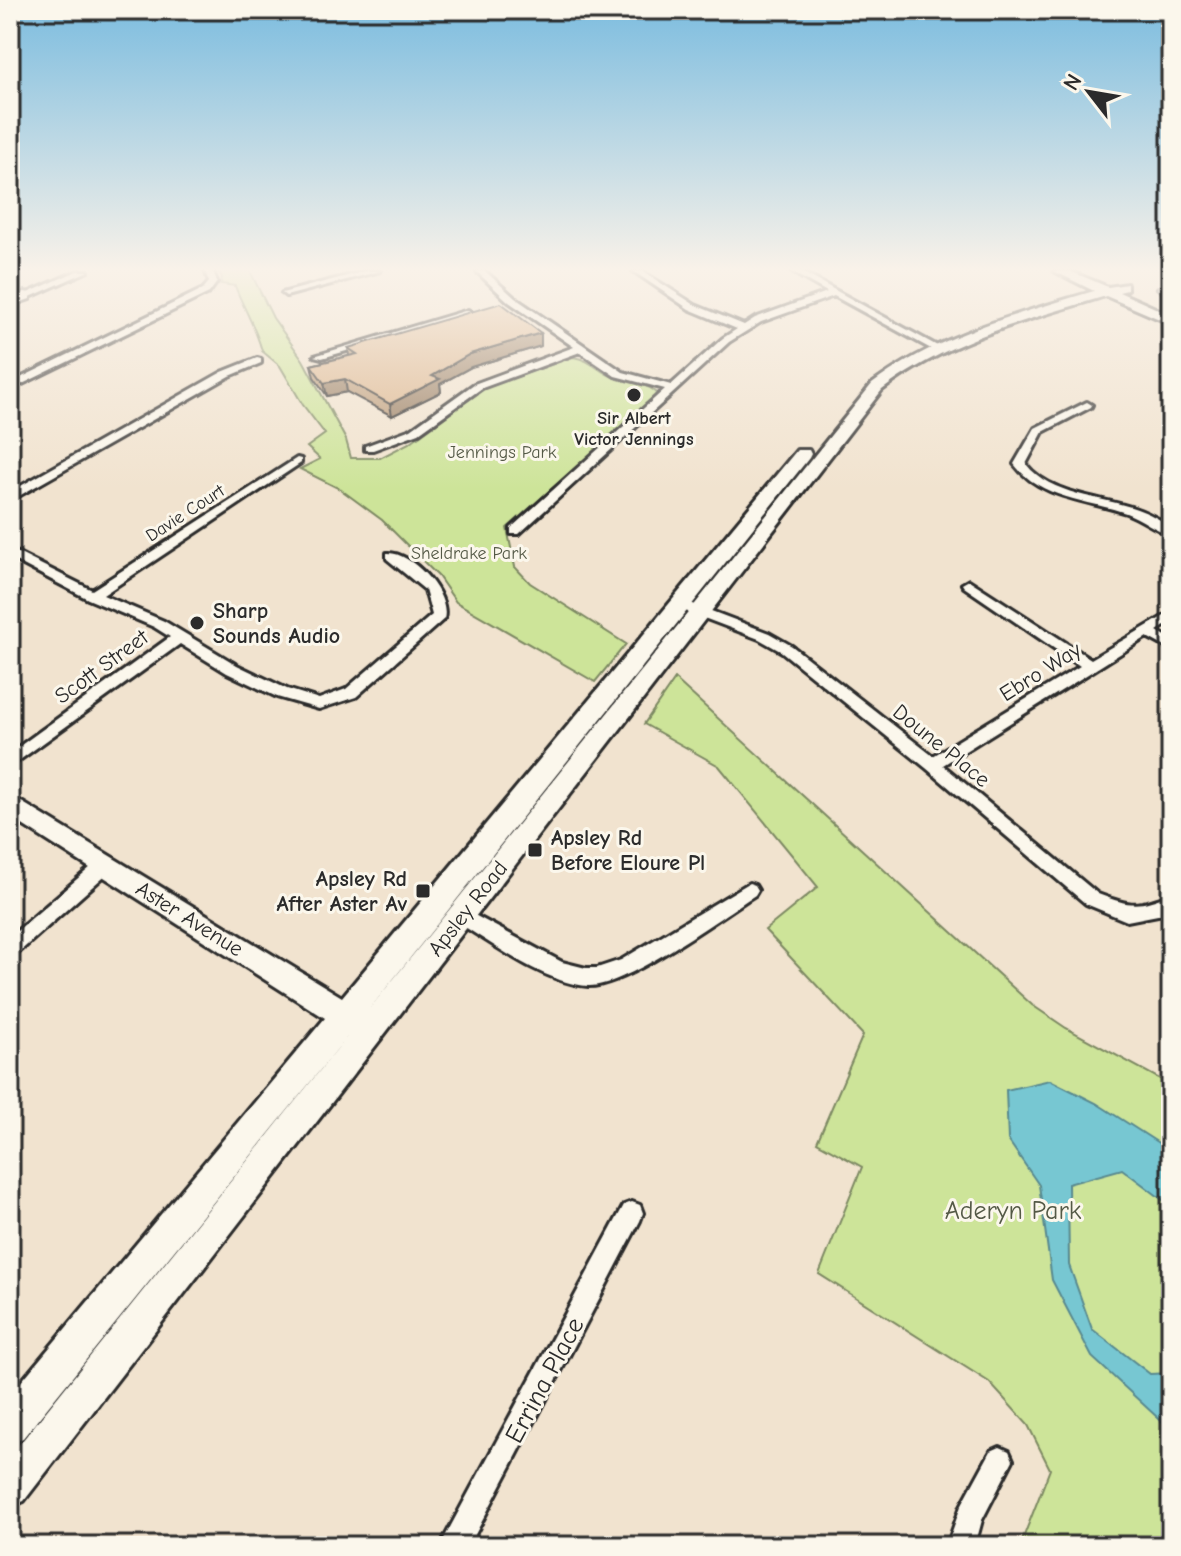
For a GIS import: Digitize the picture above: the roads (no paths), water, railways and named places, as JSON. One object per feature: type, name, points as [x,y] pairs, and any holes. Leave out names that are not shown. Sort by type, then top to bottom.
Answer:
[{"type":"main road","name":"Apsley Road","points":[[930,345],[934,344]]},
{"type":"main road","name":"Apsley Road","points":[[10,1487],[357,1022],[461,916],[852,393],[888,361],[934,344]]},
{"type":"main road","name":"Apsley Road","points":[[10,1425],[357,1022],[690,608]]},
{"type":"main road","name":"Aster Avenue","points":[[10,805],[357,1022]]},
{"type":"street","points":[[10,387],[99,344]]},
{"type":"street","points":[[319,356],[362,344]]},
{"type":"street","points":[[571,344],[619,374],[672,388]]},
{"type":"street","points":[[515,531],[722,344]]},
{"type":"street","points":[[369,448],[415,431],[478,386],[578,349]]},
{"type":"street","points":[[10,497],[226,374],[257,361]]},
{"type":"street","points":[[1087,405],[1039,430],[1020,464],[1025,474],[1040,484],[1135,512],[1171,531]]},
{"type":"street","name":"Davie Court","points":[[93,596],[297,461]]},
{"type":"street","points":[[10,553],[93,596],[159,624],[232,669],[282,693],[319,704],[351,693],[439,616],[439,599],[433,586],[392,556]]},
{"type":"street","points":[[969,584],[1091,666]]},
{"type":"street","name":"Doune Place","points":[[690,608],[776,642],[932,764],[1092,899],[1127,913],[1162,908],[1171,902]]},
{"type":"street","name":"Ebro Way","points":[[932,764],[1171,616]]},
{"type":"street","points":[[1147,631],[1171,645]]},
{"type":"street","name":"Scott Street","points":[[10,761],[180,637]]},
{"type":"street","points":[[10,948],[105,865]]},
{"type":"street","points":[[461,916],[553,966],[572,975],[589,977],[608,975],[628,966],[749,890]]},
{"type":"street","name":"Errina Place","points":[[454,1546],[632,1213]]},
{"type":"street","points":[[961,1546],[970,1515],[1000,1460]]},
{"type":"water","points":[[1050,1080],[1096,1103],[1171,1151],[1171,1206],[1122,1169],[1068,1184],[1069,1265],[1092,1329],[1150,1374],[1171,1373],[1171,1430],[1092,1357],[1052,1280],[1039,1185],[1008,1140],[1006,1090]]},
{"type":"place","name":"Sir Albert Victor Jennings","points":[[634,395]]},
{"type":"place","name":"Sharp Sounds Audio","points":[[197,623]]},
{"type":"place","name":"Apsley Rd Before Eloure Pl","points":[[535,850]]},
{"type":"place","name":"Apsley Rd After Aster Av","points":[[423,891]]},
{"type":"park label","name":"Jennings Park","points":[[502,452]]},
{"type":"park label","name":"Sheldrake Park","points":[[469,553]]},
{"type":"park label","name":"Aderyn Park","points":[[1013,1210]]}]
